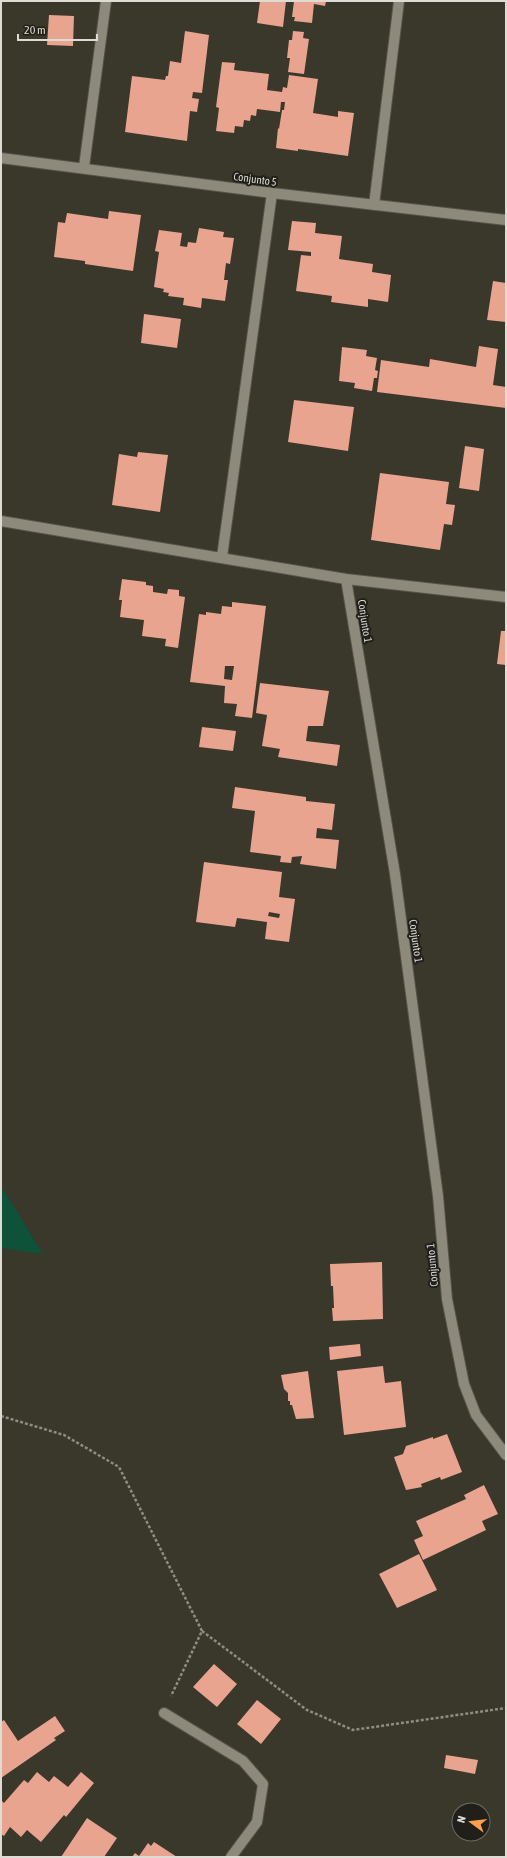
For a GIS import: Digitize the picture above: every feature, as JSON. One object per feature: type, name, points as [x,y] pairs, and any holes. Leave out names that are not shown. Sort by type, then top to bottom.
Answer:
[{"type":"street","points":[[84,167],[106,1]]},
{"type":"street","points":[[374,205],[399,1]]},
{"type":"street","name":"Conjunto 5","points":[[1,158],[84,167],[272,193],[506,220]]},
{"type":"street","points":[[222,557],[272,193]]},
{"type":"street","points":[[1,521],[346,579],[506,597]]},
{"type":"street","name":"Conjunto 1","points":[[346,579],[395,874],[438,1196],[447,1299],[464,1384],[476,1415],[506,1455]]},
{"type":"street","points":[[164,1713],[243,1761],[263,1784],[257,1822],[231,1857]]},
{"type":"path","points":[[1,1416],[64,1435],[119,1467],[202,1631],[307,1710],[353,1730],[506,1708]]},
{"type":"path","points":[[164,1713],[202,1631]]},
{"type":"green space","points":[[1,1186],[43,1254],[1,1248]]},
{"type":"building","points":[[260,1],[286,1],[283,27],[257,23]]},
{"type":"building","points":[[294,1],[326,1],[325,6],[314,4],[312,23],[294,21],[295,17],[292,17]]},
{"type":"building","points":[[49,15],[74,16],[73,46],[47,45]]},
{"type":"building","points":[[185,31],[209,35],[202,93],[193,92],[192,98],[199,99],[197,112],[190,111],[187,141],[125,132],[132,76],[165,80],[166,76],[168,76],[170,61],[181,63]]},
{"type":"building","points":[[293,31],[304,32],[303,38],[309,39],[304,74],[288,72],[290,58],[287,58],[289,40],[292,40]]},
{"type":"building","points":[[222,62],[235,63],[234,70],[269,74],[267,90],[282,92],[283,87],[287,88],[289,75],[318,79],[313,113],[338,117],[338,111],[354,113],[348,156],[298,149],[298,151],[276,148],[278,128],[279,129],[285,102],[281,102],[280,112],[257,109],[256,116],[251,115],[250,121],[244,120],[243,127],[235,126],[234,133],[216,131],[219,108],[216,107]]},
{"type":"building","points":[[109,211],[141,215],[133,271],[85,264],[85,261],[54,257],[58,222],[65,223],[67,213],[108,219]]},
{"type":"building","points":[[292,221],[316,223],[315,233],[342,236],[339,259],[373,264],[372,272],[391,275],[388,302],[368,299],[368,307],[331,302],[332,296],[296,291],[301,255],[311,256],[311,252],[288,250]]},
{"type":"building","points":[[199,228],[224,232],[223,237],[234,238],[230,264],[226,263],[224,280],[228,280],[225,301],[202,298],[201,308],[183,305],[184,298],[168,296],[169,293],[163,292],[164,289],[154,287],[159,252],[155,251],[159,230],[182,233],[180,246],[187,247],[188,242],[196,243]]},
{"type":"building","points":[[493,281],[506,283],[506,322],[487,320]]},
{"type":"building","points":[[144,314],[181,319],[177,348],[141,343]]},
{"type":"building","points":[[479,346],[498,349],[493,385],[506,387],[506,408],[377,392],[381,360],[429,367],[430,359],[476,367]]},
{"type":"building","points":[[342,347],[367,350],[366,356],[377,358],[375,370],[378,371],[377,378],[374,378],[372,391],[354,388],[355,383],[339,381]]},
{"type":"building","points":[[294,400],[354,407],[348,451],[288,442]]},
{"type":"building","points":[[465,446],[484,449],[479,491],[459,488]]},
{"type":"building","points":[[138,452],[168,455],[160,512],[112,505],[119,454],[137,457]]},
{"type":"building","points":[[380,473],[449,482],[446,504],[455,505],[452,525],[444,524],[440,550],[371,540]]},
{"type":"building","points":[[122,579],[146,582],[146,585],[153,586],[153,592],[167,594],[168,589],[179,590],[179,596],[185,597],[178,648],[165,646],[166,639],[142,636],[144,620],[120,617],[122,600],[119,600]]},
{"type":"building","points":[[232,602],[266,606],[252,718],[235,716],[237,704],[224,703],[225,686],[190,682],[199,614],[206,615],[206,612],[221,614],[222,606],[232,607]],"holes":[[[225,666],[234,666],[232,680],[224,679]]]},
{"type":"building","points":[[501,631],[506,631],[506,665],[497,664]]},
{"type":"building","points":[[260,683],[329,691],[323,726],[308,726],[306,741],[340,745],[337,766],[278,757],[280,749],[262,746],[267,715],[256,713]]},
{"type":"building","points":[[202,727],[236,731],[233,751],[199,747]]},
{"type":"building","points":[[235,787],[306,797],[306,801],[335,804],[332,830],[317,828],[316,838],[339,840],[336,869],[300,864],[302,856],[292,857],[291,863],[280,862],[281,856],[250,852],[255,811],[232,808]]},
{"type":"building","points":[[204,862],[282,872],[279,897],[295,899],[289,942],[265,939],[267,922],[237,918],[235,927],[196,922]],"holes":[[[269,912],[280,914],[279,918],[268,916]]]},
{"type":"building","points":[[382,1262],[383,1319],[333,1321],[333,1286],[331,1286],[330,1264]]},
{"type":"building","points":[[360,1344],[361,1356],[330,1360],[329,1347]]},
{"type":"building","points":[[383,1366],[385,1383],[401,1381],[406,1427],[344,1435],[337,1371]]},
{"type":"building","points":[[308,1371],[314,1418],[296,1419],[292,1405],[290,1405],[290,1401],[288,1401],[288,1393],[284,1389],[281,1375]]},
{"type":"building","points":[[447,1434],[462,1472],[441,1480],[440,1477],[421,1484],[422,1487],[406,1490],[394,1457],[403,1454],[406,1446]]},
{"type":"building","points":[[484,1485],[498,1514],[482,1521],[486,1530],[423,1560],[414,1540],[423,1536],[416,1521],[466,1499],[464,1495]]},
{"type":"building","points":[[419,1554],[437,1590],[397,1608],[379,1574]]},
{"type":"building","points":[[214,1664],[237,1684],[217,1707],[193,1687]]},
{"type":"building","points":[[257,1700],[281,1719],[261,1744],[237,1724]]},
{"type":"building","points":[[55,1716],[65,1731],[54,1738],[56,1740],[1,1778],[1,1722],[4,1720],[18,1741]]},
{"type":"building","points":[[446,1755],[478,1760],[475,1774],[444,1768]]},
{"type":"building","points":[[37,1772],[49,1782],[54,1776],[68,1787],[81,1772],[94,1783],[66,1817],[64,1815],[41,1842],[27,1830],[21,1837],[10,1827],[4,1836],[1,1834],[1,1800],[4,1803],[24,1780],[28,1783]]},
{"type":"building","points":[[87,1818],[117,1838],[104,1857],[61,1857]]},
{"type":"building","points":[[154,1842],[177,1857],[132,1857],[135,1853],[139,1856],[148,1843],[151,1846]]}]
